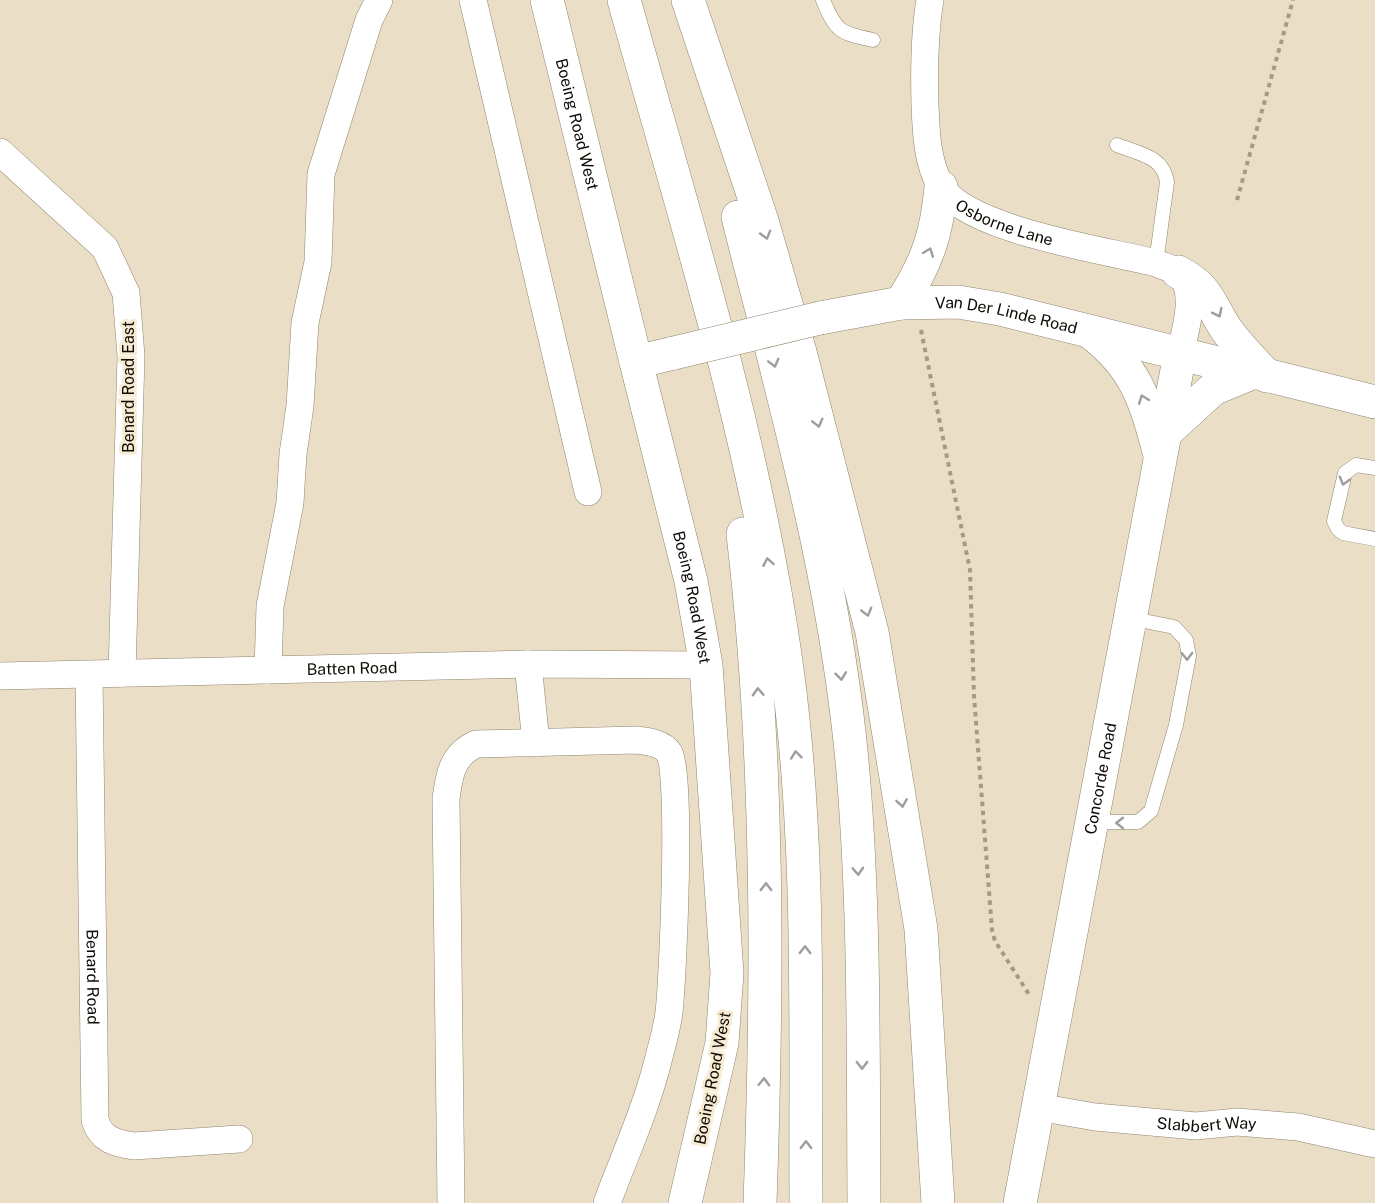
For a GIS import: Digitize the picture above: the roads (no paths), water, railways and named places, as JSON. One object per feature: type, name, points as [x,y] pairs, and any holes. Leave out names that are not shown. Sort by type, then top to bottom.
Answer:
[{"type":"main road","name":"Boeing Road West","points":[[547,0],[691,581],[706,665],[727,973],[726,1006],[717,1070],[685,1203]]},
{"type":"main road","points":[[624,0],[708,301],[760,512],[787,668],[797,761],[805,889],[806,1203]]},
{"type":"main road","points":[[686,0],[806,491],[840,666],[853,771],[859,879],[864,1203]]},
{"type":"main road","points":[[686,0],[774,264],[800,352],[872,632],[921,929],[938,1203]]},
{"type":"main road","points":[[909,303],[933,243],[941,187]]},
{"type":"main road","points":[[1084,328],[1114,350],[1143,394],[1162,444],[1214,388],[1261,374],[1225,327],[1210,298],[1197,282],[1167,268]]},
{"type":"main road","points":[[708,301],[741,517],[756,651],[766,880],[766,1036],[760,1203]]},
{"type":"main road","name":"Van Der Linde Road","points":[[636,362],[820,318],[909,303],[958,302],[1084,328],[1375,402]]},
{"type":"main road","name":"Concorde Road","points":[[1020,1203],[1180,354]]},
{"type":"street","points":[[268,670],[270,606],[290,503],[293,454],[300,406],[305,323],[318,262],[321,174],[369,20],[379,0]]},
{"type":"street","points":[[473,0],[588,492]]},
{"type":"street","name":"Osborne Lane","points":[[930,0],[924,51],[926,129],[931,162],[941,187],[958,205],[998,225],[1167,268]]},
{"type":"street","name":"Benard Road East","points":[[0,152],[105,248],[126,293],[131,356],[122,673]]},
{"type":"street","points":[[1167,268],[1187,286],[1189,298],[1180,354]]},
{"type":"street","points":[[528,664],[536,743]]},
{"type":"street","name":"Batten Road","points":[[0,676],[528,664],[706,665]]},
{"type":"street","name":"Benard Road","points":[[89,675],[95,1119],[98,1131],[106,1139],[118,1144],[134,1146],[239,1139]]},
{"type":"street","points":[[451,1203],[446,799],[449,775],[457,757],[476,744],[636,740],[661,746],[669,753],[673,767],[676,813],[669,1015],[657,1065],[607,1203]]},
{"type":"street","name":"Slabbert Way","points":[[1038,1107],[1095,1117],[1196,1126],[1237,1122],[1298,1127],[1375,1144]]},
{"type":"lane","points":[[823,0],[837,29],[844,34],[873,40]]},
{"type":"lane","points":[[1118,145],[1158,161],[1165,169],[1167,268]]},
{"type":"lane","points":[[1375,468],[1356,465],[1345,473],[1334,521],[1343,533],[1375,539]]},
{"type":"lane","points":[[1091,822],[1138,822],[1150,812],[1184,689],[1189,656],[1186,640],[1174,627],[1130,618]]}]
